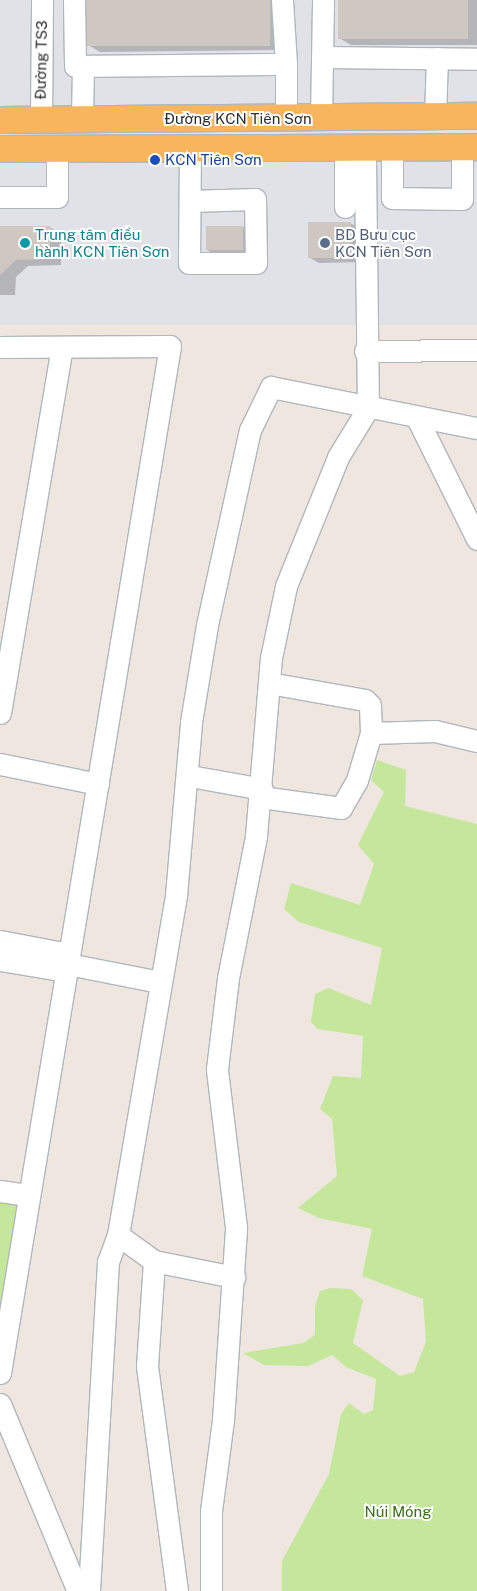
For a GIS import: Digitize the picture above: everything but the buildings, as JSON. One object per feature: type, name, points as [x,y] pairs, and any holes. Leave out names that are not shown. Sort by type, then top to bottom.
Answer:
[{"type":"main road","name":"Đường KCN Tiên Sơn","points":[[0,120],[477,116]]},
{"type":"main road","points":[[41,121],[49,148]]},
{"type":"main road","name":"Đường KCN Tiên Sơn","points":[[0,149],[392,147],[472,152]]},
{"type":"street","name":"Đường TS3","points":[[41,121],[42,0]]},
{"type":"street","points":[[74,0],[75,66],[286,64]]},
{"type":"street","points":[[282,0],[286,64],[286,118]]},
{"type":"street","points":[[321,118],[324,57],[323,0]]},
{"type":"street","points":[[324,57],[477,59]]},
{"type":"street","points":[[435,116],[437,58]]},
{"type":"street","points":[[82,120],[83,66]]},
{"type":"street","points":[[345,207],[355,147]]},
{"type":"street","points":[[211,1591],[211,1511],[224,1420],[236,1227],[217,1069],[228,978],[261,793],[269,683],[286,586],[338,457],[368,408],[355,147]]},
{"type":"street","points":[[392,147],[392,198],[462,199],[472,152]]},
{"type":"street","points":[[0,197],[57,197],[49,148]]},
{"type":"street","points":[[190,148],[190,201]]},
{"type":"street","points":[[472,152],[477,194]]},
{"type":"street","points":[[0,347],[170,346],[0,1373]]},
{"type":"street","points":[[0,713],[62,347]]},
{"type":"street","points":[[365,350],[477,350]]},
{"type":"street","points":[[89,1591],[108,1262],[118,1235],[176,895],[190,776],[192,722],[208,626],[250,430],[271,387],[417,418],[477,428]]},
{"type":"street","points":[[417,418],[475,530]]},
{"type":"street","points":[[190,776],[261,793],[340,808],[357,780],[371,732],[370,705],[365,700],[269,683]]},
{"type":"street","points":[[371,732],[434,731],[474,735]]},
{"type":"street","points":[[0,764],[98,784]]},
{"type":"street","points":[[0,941],[58,952],[68,964]]},
{"type":"street","points":[[0,960],[55,969],[68,964],[160,982]]},
{"type":"street","points":[[0,1191],[29,1195]]},
{"type":"street","points":[[118,1235],[154,1261],[234,1277]]},
{"type":"street","points":[[154,1261],[147,1366],[177,1591]]},
{"type":"street","points":[[0,1404],[78,1591]]},
{"type":"shaded area","points":[[0,0],[477,0],[477,325],[0,325]]},
{"type":"green space","name":"Núi Móng","points":[[377,760],[406,770],[405,806],[477,824],[477,1591],[282,1591],[282,1561],[329,1474],[341,1414],[349,1403],[364,1414],[373,1410],[376,1379],[346,1367],[332,1355],[308,1366],[264,1365],[243,1353],[303,1343],[315,1335],[315,1306],[320,1291],[330,1288],[351,1289],[363,1300],[353,1343],[400,1376],[414,1372],[426,1342],[423,1299],[362,1276],[372,1229],[319,1218],[298,1208],[337,1176],[332,1119],[320,1109],[333,1076],[361,1078],[363,1036],[318,1029],[311,1022],[315,994],[328,988],[371,1005],[382,948],[299,922],[284,909],[291,883],[360,905],[374,864],[358,845],[384,792],[371,780]]},
{"type":"green space","points":[[0,1197],[16,1200],[20,1207],[0,1328]]},
{"type":"place","name":"KCN Tiên Sơn","points":[[155,160]]},
{"type":"place","name":"Trung tâm điều hành KCN Tiên Sơn","points":[[25,243]]},
{"type":"place","name":"BD Bưu cục KCN Tiên Sơn","points":[[325,243]]}]
